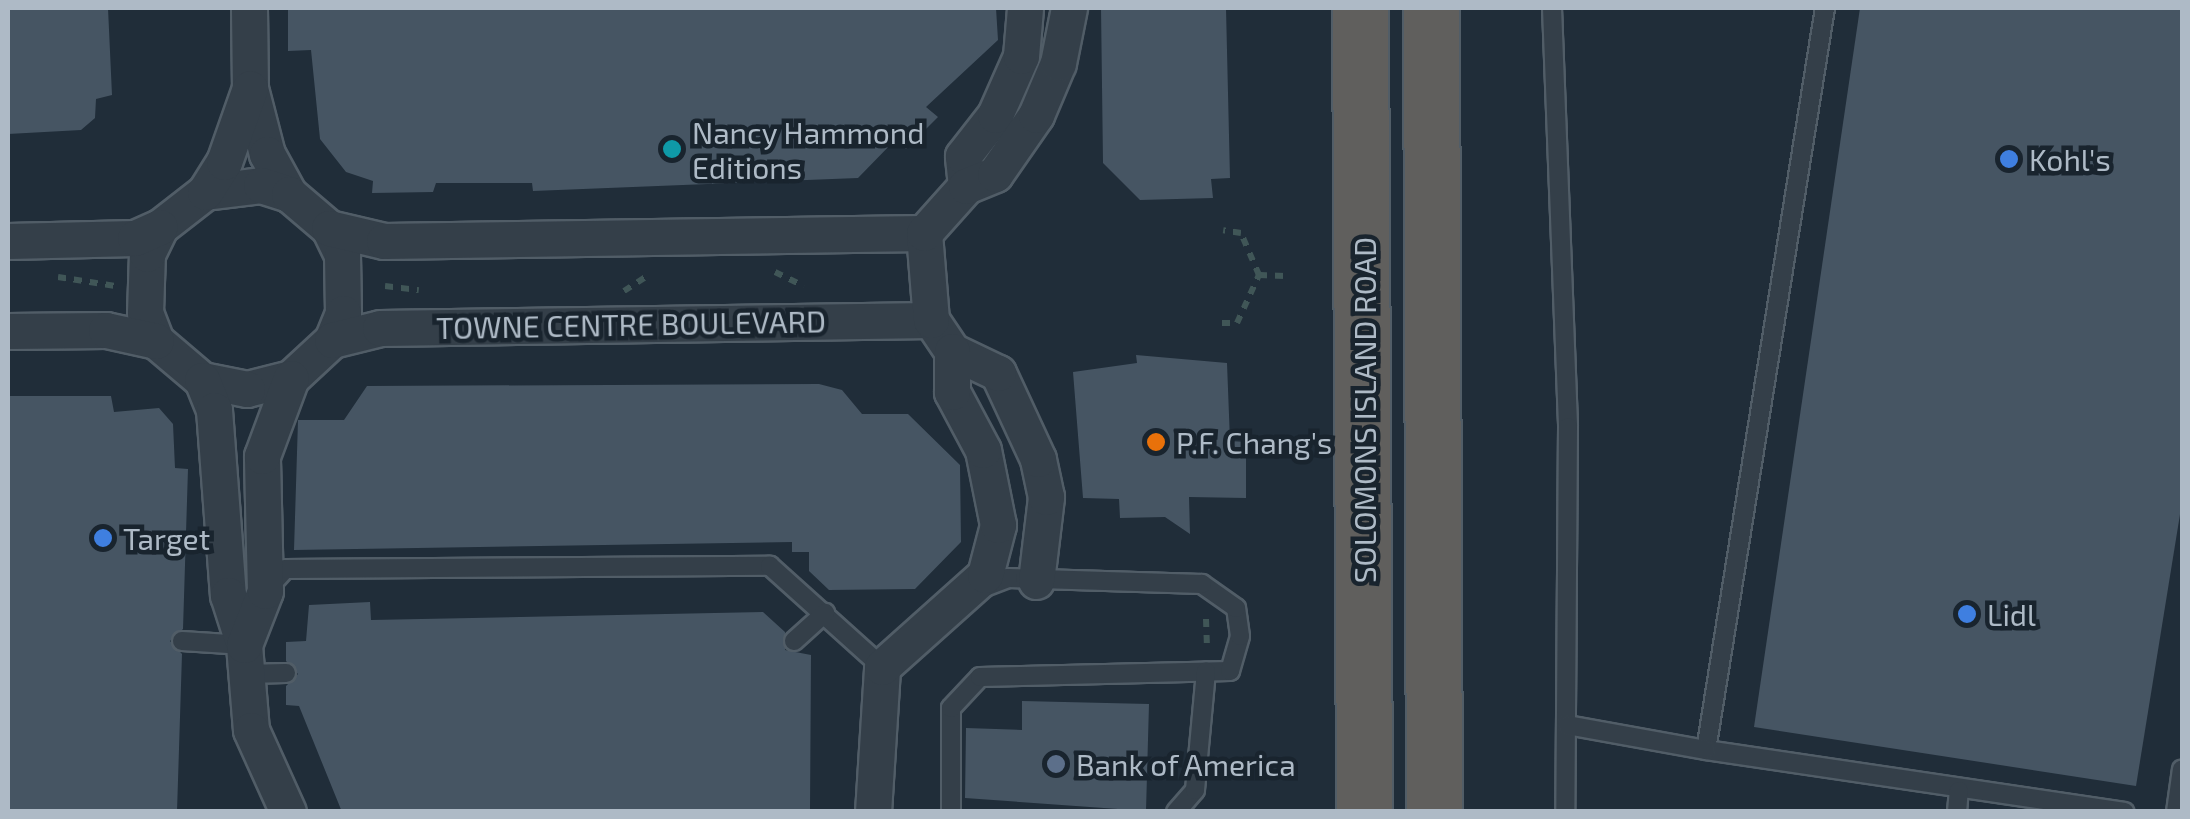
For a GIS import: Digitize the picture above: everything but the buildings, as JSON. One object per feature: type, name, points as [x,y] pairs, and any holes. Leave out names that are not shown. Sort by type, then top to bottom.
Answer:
[{"type":"highway","name":"SOLOMONS ISLAND ROAD","points":[[1360,8],[1364,812]]},
{"type":"highway","points":[[1431,8],[1434,812]]},
{"type":"highway","points":[[1330,812],[1362,749]]},
{"type":"street","points":[[249,8],[250,88],[267,154],[289,194],[329,228],[378,241],[924,232],[966,186],[995,174],[1036,115],[1058,63],[1069,8]]},
{"type":"street","points":[[966,186],[964,156],[995,116],[1021,56],[1024,8]]},
{"type":"street","points":[[8,241],[135,238],[160,227],[205,192],[250,88]]},
{"type":"street","points":[[205,192],[262,185],[289,194]]},
{"type":"street","points":[[156,340],[141,284],[160,227]]},
{"type":"street","points":[[329,228],[347,284],[332,340]]},
{"type":"street","points":[[924,232],[931,320],[952,351],[998,373],[1038,458],[1046,497],[1036,581]]},
{"type":"street","name":"TOWNE CENTRE BOULEVARD","points":[[292,378],[332,340],[380,328],[931,320]]},
{"type":"street","points":[[8,332],[106,330],[156,340],[202,380],[214,410],[228,594],[244,659],[251,730],[288,812]]},
{"type":"street","points":[[873,812],[882,667],[985,576],[998,525],[996,488],[952,392],[952,351]]},
{"type":"street","points":[[202,380],[246,389],[292,378]]},
{"type":"street","points":[[244,659],[265,591],[262,456],[292,378]]},
{"type":"lane","points":[[1552,8],[1568,427],[1565,812]]},
{"type":"lane","points":[[1706,750],[1825,8]]},
{"type":"lane","points":[[265,591],[285,569],[770,566],[882,667]]},
{"type":"lane","points":[[950,812],[951,708],[980,677],[1230,670],[1240,636],[1236,608],[1202,584],[1008,578],[972,591]]},
{"type":"lane","points":[[794,640],[825,613]]},
{"type":"lane","points":[[182,641],[286,673]]},
{"type":"lane","points":[[1176,812],[1195,790],[1206,672]]},
{"type":"lane","points":[[1567,725],[1959,791],[2124,812]]},
{"type":"lane","points":[[2176,812],[2182,770]]},
{"type":"lane","points":[[1956,812],[1959,791]]},
{"type":"path","points":[[1222,322],[1237,323],[1259,275],[1240,233],[1223,230]]},
{"type":"path","points":[[1259,275],[1286,276]]},
{"type":"path","points":[[50,276],[115,286]]},
{"type":"path","points":[[1206,618],[1207,644]]},
{"type":"place","name":"Nancy Hammond Editions","points":[[672,149]]},
{"type":"place","name":"Kohl's","points":[[2009,159]]},
{"type":"place","name":"P.F. Chang's","points":[[1156,442]]},
{"type":"place","name":"Target","points":[[103,538]]},
{"type":"place","name":"Lidl","points":[[1967,614]]},
{"type":"place","name":"Bank of America","points":[[1056,764]]}]
